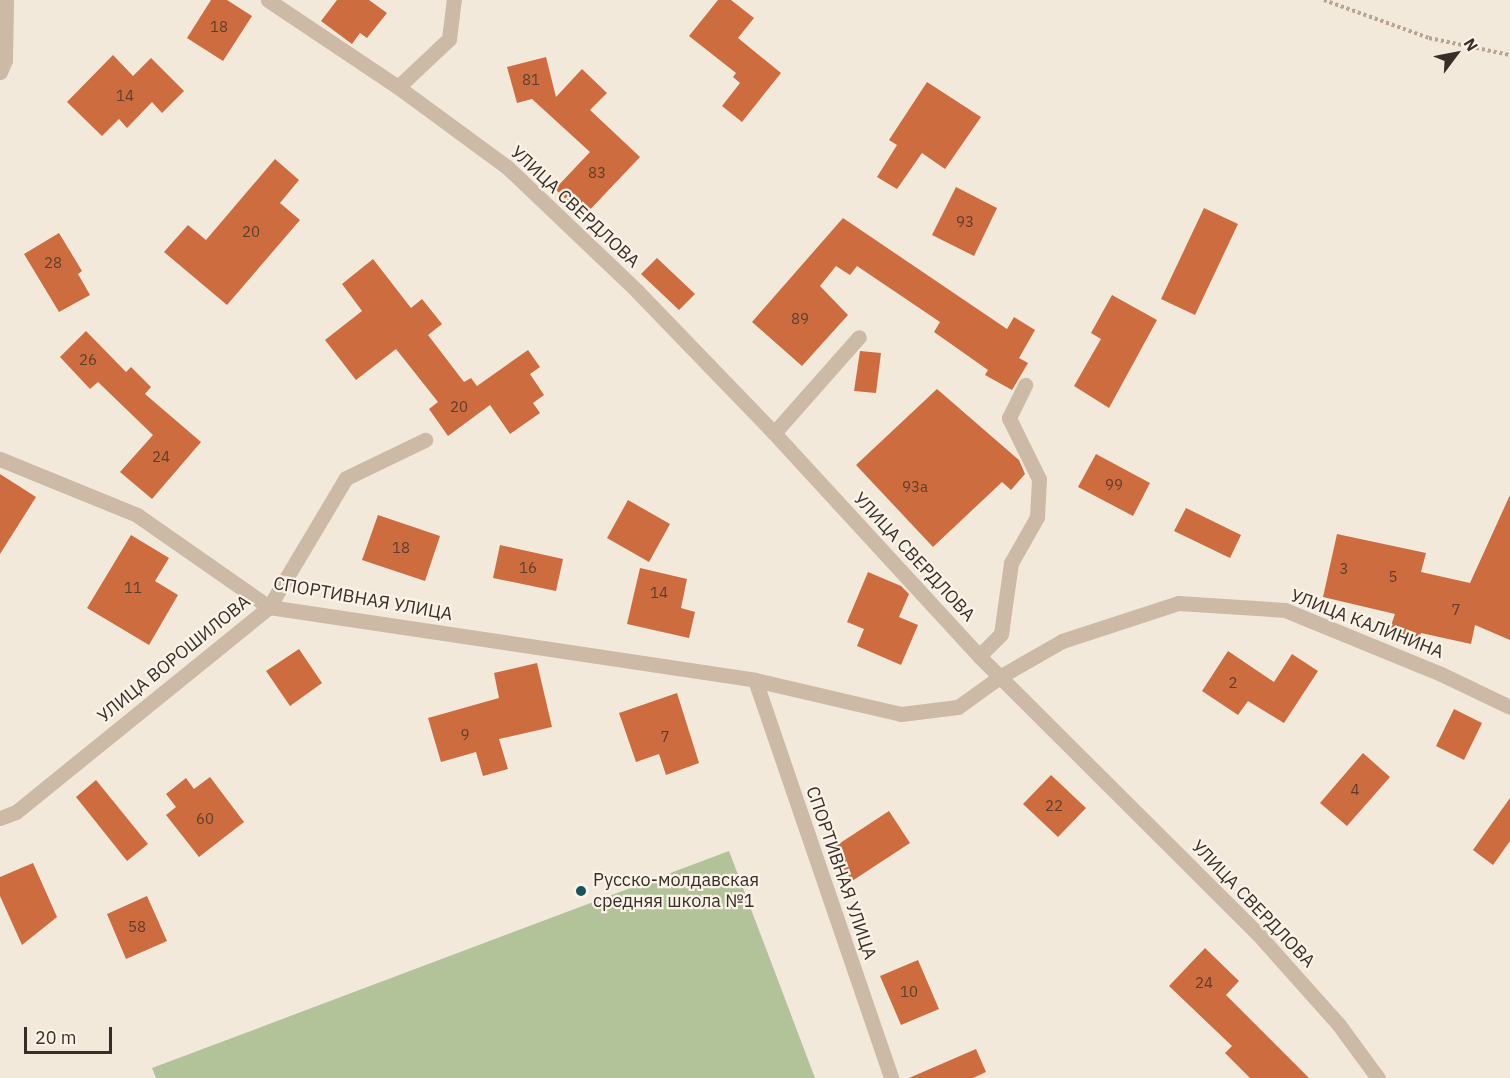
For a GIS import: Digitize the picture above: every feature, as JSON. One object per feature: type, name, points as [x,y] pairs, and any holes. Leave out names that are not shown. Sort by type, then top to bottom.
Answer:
[{"type":"street","points":[[0,72],[5,60],[6,0]]},
{"type":"street","name":"УЛИЦА СВЕРДЛОВА","points":[[268,0],[398,87],[507,167],[637,291],[774,433],[979,656],[1258,934],[1339,1024],[1378,1078]]},
{"type":"street","points":[[398,87],[449,39],[454,0]]},
{"type":"street","points":[[774,433],[859,337]]},
{"type":"street","points":[[979,656],[1001,634],[1011,563],[1037,517],[1039,479],[1009,418],[1025,385]]},
{"type":"street","name":"УЛИЦА ВОРОШИЛОВА","points":[[0,818],[16,812],[269,607],[346,478],[425,440]]},
{"type":"street","name":"СПОРТИВНАЯ УЛИЦА","points":[[0,459],[137,515],[269,607],[755,680],[901,714],[958,707],[1001,676]]},
{"type":"street","name":"УЛИЦА КАЛИНИНА","points":[[1001,676],[1062,641],[1178,603],[1285,610],[1442,674],[1510,707]]},
{"type":"street","name":"СПОРТИВНАЯ УЛИЦА","points":[[755,680],[891,1078]]},
{"type":"path","points":[[1324,0],[1429,38],[1510,55]]},
{"type":"green space","points":[[729,851],[815,1078],[156,1078],[152,1068]]},
{"type":"building","points":[[211,0],[227,0],[252,16],[223,61],[187,38]]},
{"type":"building","points":[[337,0],[369,0],[387,13],[367,38],[360,33],[352,44],[321,21]]},
{"type":"building","points":[[718,0],[731,0],[754,18],[738,38],[781,73],[742,122],[722,106],[740,83],[733,77],[736,73],[689,36]]},
{"type":"building","points":[[113,55],[133,76],[151,58],[184,91],[162,113],[152,102],[127,128],[119,119],[102,136],[67,102]]},
{"type":"building","points":[[546,57],[556,97],[582,69],[607,93],[590,110],[640,157],[584,216],[555,189],[590,152],[532,99],[517,103],[507,67]]},
{"type":"building","points":[[927,82],[981,117],[945,169],[922,153],[897,189],[877,177],[897,145],[889,140]]},
{"type":"building","points":[[275,159],[299,180],[280,203],[300,220],[227,305],[164,252],[188,225],[206,240]]},
{"type":"building","points":[[956,187],[997,208],[974,256],[932,235]]},
{"type":"building","points":[[1204,208],[1238,224],[1195,315],[1161,299]]},
{"type":"building","points":[[843,218],[1007,329],[1014,317],[1035,330],[1019,358],[1028,363],[1012,390],[985,375],[988,370],[934,332],[940,322],[857,266],[850,275],[836,266],[820,286],[848,315],[802,366],[752,322]]},
{"type":"building","points":[[59,233],[82,271],[78,274],[90,295],[59,312],[24,254]]},
{"type":"building","points":[[657,258],[695,294],[679,310],[641,274]]},
{"type":"building","points":[[373,259],[411,308],[422,299],[442,324],[428,335],[464,382],[471,378],[477,386],[528,350],[540,367],[530,374],[544,395],[533,403],[540,413],[510,434],[490,405],[448,436],[429,409],[438,402],[396,349],[356,380],[325,340],[362,311],[342,284]]},
{"type":"building","points":[[1112,295],[1157,320],[1109,408],[1074,386],[1101,339],[1091,333]]},
{"type":"building","points":[[86,331],[126,372],[131,367],[151,387],[145,394],[201,442],[152,499],[120,472],[153,435],[98,382],[90,389],[60,357]]},
{"type":"building","points":[[860,351],[881,353],[876,393],[854,391]]},
{"type":"building","points":[[937,389],[1019,460],[1025,474],[1011,490],[1002,482],[933,547],[856,465]]},
{"type":"building","points":[[1096,454],[1150,483],[1133,516],[1078,487]]},
{"type":"building","points":[[0,474],[36,497],[0,554]]},
{"type":"building","points":[[1510,495],[1510,640],[1475,625],[1471,644],[1421,633],[1416,645],[1388,634],[1395,614],[1323,597],[1337,534],[1426,553],[1421,572],[1470,583]]},
{"type":"building","points":[[628,500],[670,524],[649,562],[607,538]]},
{"type":"building","points":[[1186,508],[1241,535],[1230,558],[1174,531]]},
{"type":"building","points":[[378,515],[440,536],[425,581],[362,560]]},
{"type":"building","points":[[131,535],[169,558],[155,581],[178,595],[149,645],[87,608]]},
{"type":"building","points":[[500,545],[563,559],[556,591],[493,578]]},
{"type":"building","points":[[640,568],[687,579],[681,608],[695,612],[689,638],[627,624]]},
{"type":"building","points":[[868,572],[901,586],[909,594],[899,617],[918,625],[901,665],[857,646],[864,629],[847,622]]},
{"type":"building","points":[[299,649],[322,683],[290,706],[266,671]]},
{"type":"building","points":[[1228,651],[1274,682],[1292,654],[1318,671],[1284,723],[1248,701],[1238,715],[1202,691]]},
{"type":"building","points":[[537,663],[552,727],[499,739],[508,769],[483,776],[476,752],[441,762],[428,718],[499,698],[494,673]]},
{"type":"building","points":[[677,693],[699,763],[666,775],[659,754],[636,762],[619,713]]},
{"type":"building","points":[[1454,709],[1482,723],[1464,760],[1436,746]]},
{"type":"building","points":[[1363,753],[1390,777],[1347,826],[1320,803]]},
{"type":"building","points":[[1051,775],[1086,808],[1058,837],[1023,804]]},
{"type":"building","points":[[210,777],[244,822],[199,857],[166,815],[176,807],[166,794],[186,778],[194,789]]},
{"type":"building","points":[[96,780],[148,844],[127,861],[76,797]]},
{"type":"building","points":[[1510,798],[1510,841],[1493,865],[1473,850]]},
{"type":"building","points":[[889,811],[910,843],[852,881],[831,849]]},
{"type":"building","points":[[33,863],[57,917],[22,945],[0,896],[0,877]]},
{"type":"building","points":[[147,896],[167,941],[126,959],[107,914]]},
{"type":"building","points":[[1205,948],[1239,981],[1226,995],[1309,1078],[1250,1078],[1225,1053],[1232,1046],[1169,986]]},
{"type":"building","points":[[918,960],[939,1009],[901,1025],[880,976]]},
{"type":"building","points":[[976,1049],[986,1072],[973,1078],[909,1078]]},
{"type":"place","name":"Русско-молдавская средняя школа №1","points":[[581,891]]}]
